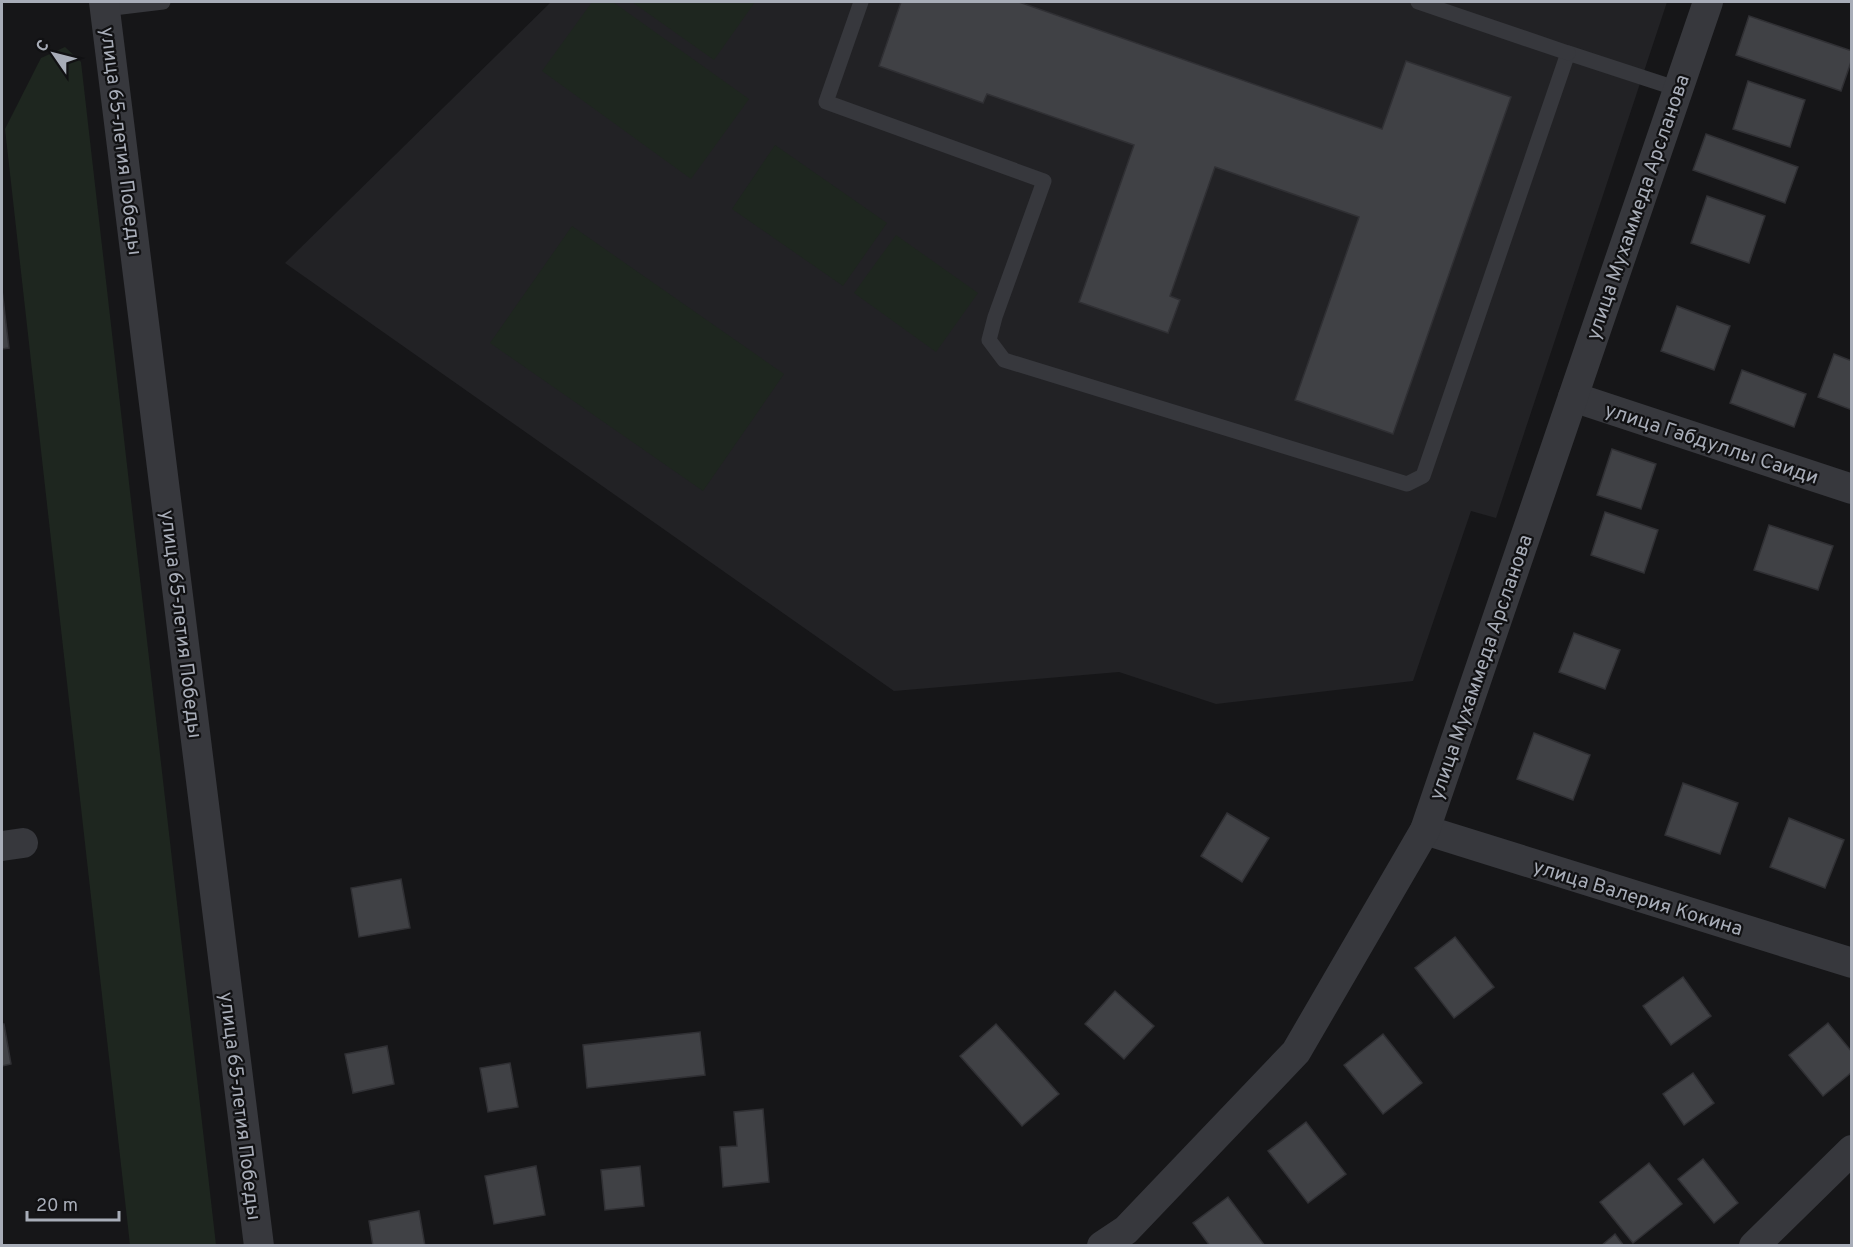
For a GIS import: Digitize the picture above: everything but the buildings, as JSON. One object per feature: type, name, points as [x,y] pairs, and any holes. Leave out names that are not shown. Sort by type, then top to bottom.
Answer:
[{"type":"street","name":"улица Мухаммеда Арсланова","points":[[1122,1240],[1296,1052],[1425,830],[1708,2]]},
{"type":"street","name":"улица 65-летия Победы","points":[[105,5],[259,1245]]},
{"type":"street","name":"улица Габдуллы Саиди","points":[[1573,397],[1851,489]]},
{"type":"street","name":"улица Валерия Кокина","points":[[1425,830],[1851,963]]},
{"type":"street","points":[[1754,1245],[1851,1150]]},
{"type":"lane","points":[[105,5],[163,2]]},
{"type":"lane","points":[[861,2],[826,102],[1044,182],[995,317],[989,340],[1004,360],[1407,484],[1424,476],[1568,52]]},
{"type":"lane","points":[[1418,2],[1678,89]]},
{"type":"shaded area","points":[[551,2],[1667,2],[1496,518],[1471,511],[1413,681],[1216,704],[1119,672],[894,691],[285,263]]},
{"type":"shaded area","points":[[592,2],[613,2],[749,99],[691,179],[542,71]]},
{"type":"shaded area","points":[[632,2],[755,2],[714,60]]},
{"type":"shaded area","points":[[65,47],[81,62],[216,1245],[130,1245],[5,129],[41,58]]},
{"type":"shaded area","points":[[775,145],[887,223],[843,286],[732,209]]},
{"type":"shaded area","points":[[572,226],[784,374],[703,491],[490,343]]},
{"type":"shaded area","points":[[896,235],[978,293],[936,352],[854,293]]}]
